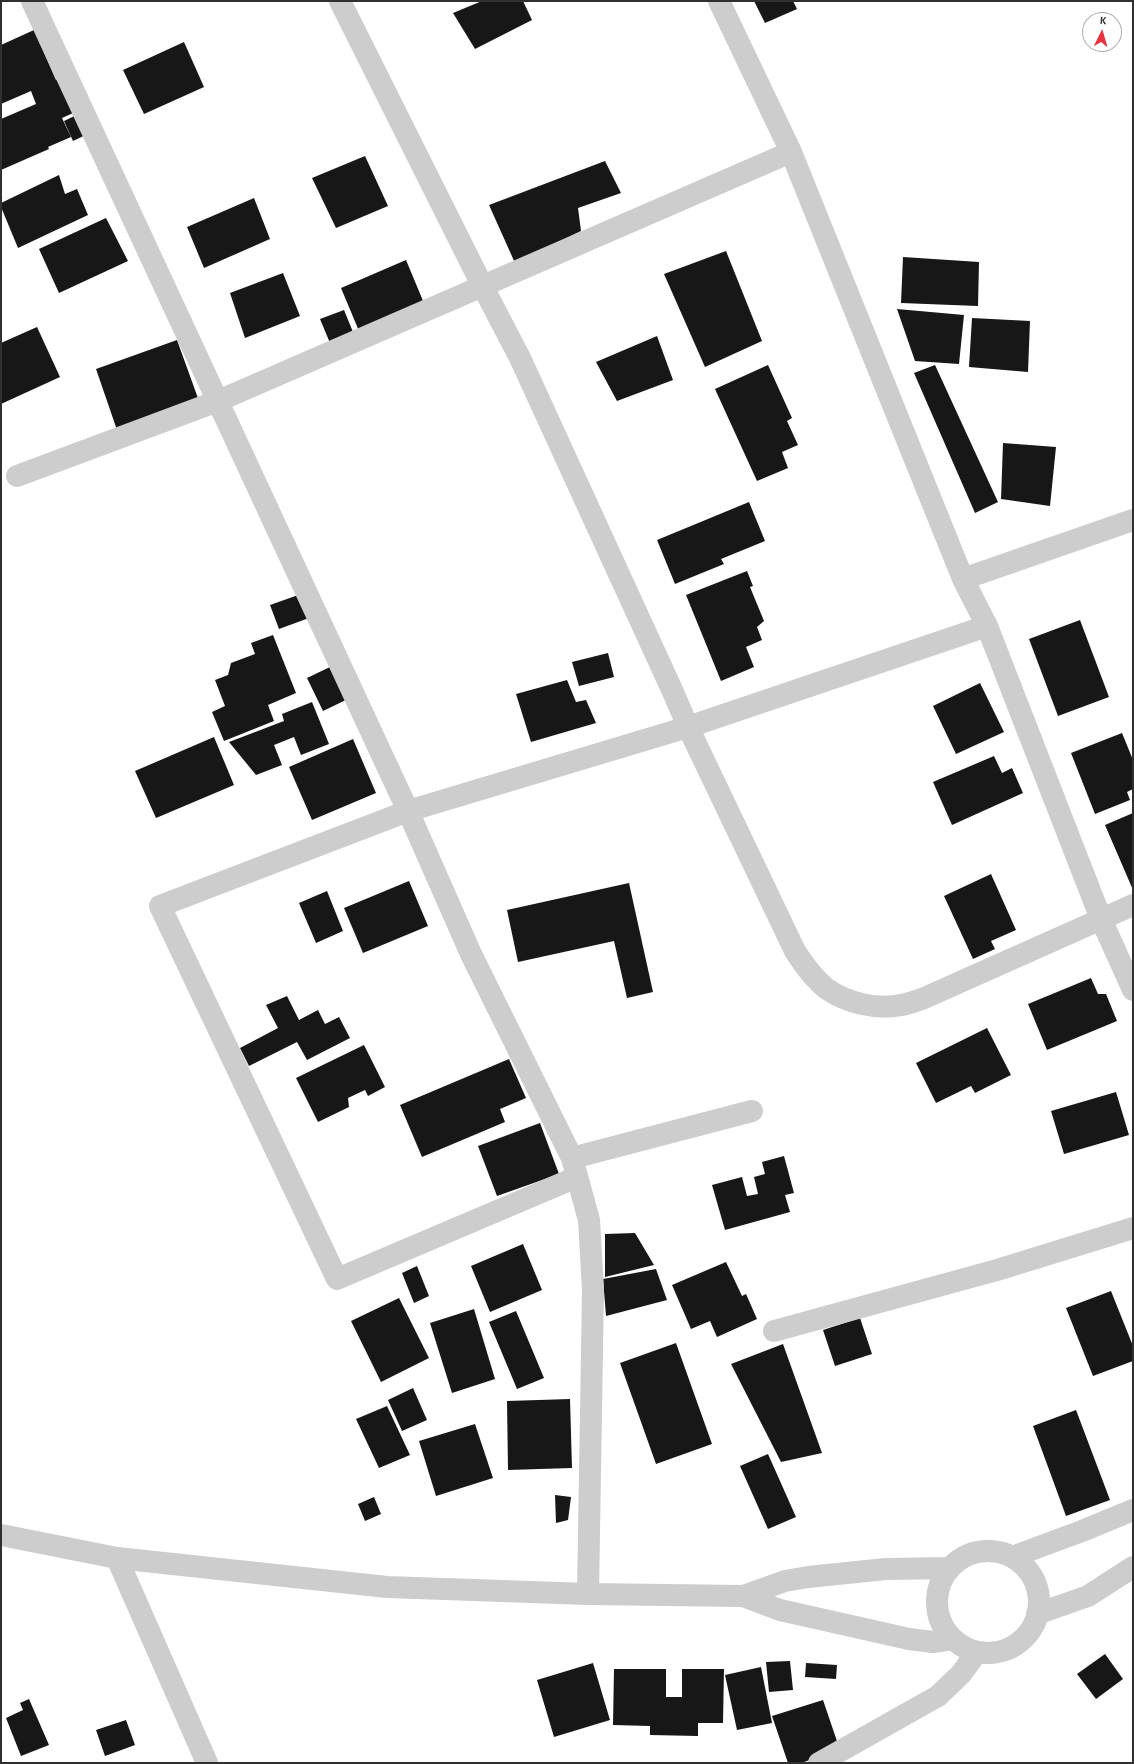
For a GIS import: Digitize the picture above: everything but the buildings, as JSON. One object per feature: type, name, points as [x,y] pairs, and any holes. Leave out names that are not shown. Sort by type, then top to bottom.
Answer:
[{"type":"street","points":[[32,1],[408,811],[471,954],[575,1168],[589,1220],[593,1290],[588,1594]]},
{"type":"street","points":[[340,1],[483,287],[524,365],[688,727],[795,952],[805,968],[827,989],[854,1002],[877,1006],[901,1006],[922,999],[1133,904]]},
{"type":"street","points":[[719,1],[791,152],[963,579],[987,626],[1101,919],[1133,990]]},
{"type":"street","points":[[17,476],[218,401],[791,152]]},
{"type":"street","points":[[963,579],[1133,520]]},
{"type":"street","points":[[752,1111],[575,1168],[337,1279],[160,906],[408,811],[688,727],[987,626]]},
{"type":"street","points":[[774,1331],[997,1270],[1133,1228]]},
{"type":"street","points":[[1012,1557],[1133,1510]]},
{"type":"street","points":[[1,1535],[117,1558],[387,1587],[588,1594],[743,1596],[780,1610],[909,1639],[933,1642],[953,1639]]},
{"type":"street","points":[[992,1552],[1012,1557],[1022,1565],[1031,1576],[1036,1587],[1038,1601],[1037,1614],[1033,1626],[1025,1637],[1015,1645],[1003,1651],[990,1653],[976,1652],[964,1647],[953,1639],[945,1629],[939,1617],[937,1604],[938,1591],[943,1579],[950,1568],[960,1559],[973,1554],[992,1552]]},
{"type":"street","points":[[117,1558],[207,1763]]},
{"type":"street","points":[[1037,1614],[1088,1596],[1133,1567]]},
{"type":"street","points":[[743,1596],[785,1581],[808,1576],[886,1569],[950,1568]]},
{"type":"street","points":[[819,1763],[938,1696],[961,1674],[976,1652]]}]
